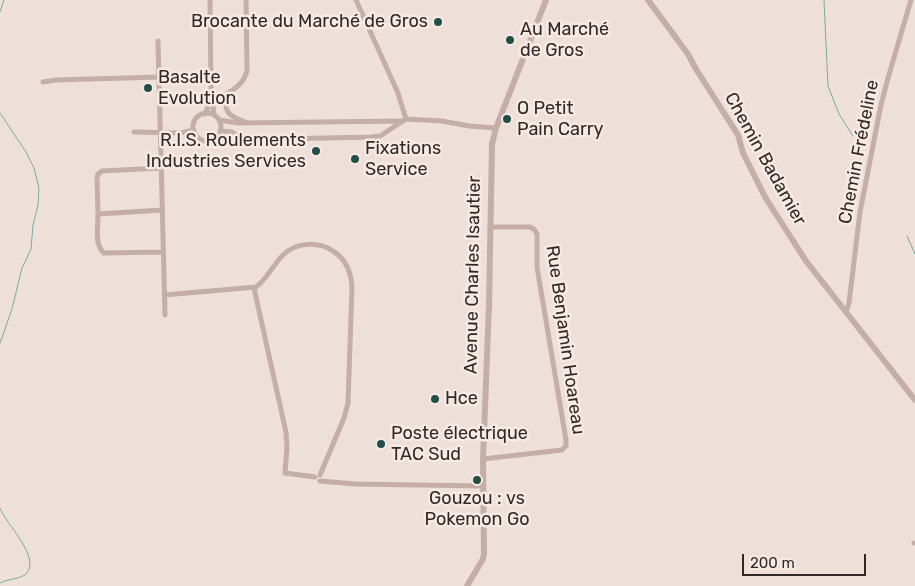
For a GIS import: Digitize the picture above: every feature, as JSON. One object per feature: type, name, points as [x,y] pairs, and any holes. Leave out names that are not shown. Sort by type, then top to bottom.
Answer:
[{"type":"street","points":[[210,0],[214,115]]},
{"type":"street","points":[[214,102],[220,97],[226,96],[242,82],[247,71],[246,0]]},
{"type":"street","points":[[356,0],[398,93],[404,120]]},
{"type":"street","name":"Avenue Charles Isautier","points":[[467,586],[484,554],[482,459],[489,305],[492,144],[496,128],[546,0]]},
{"type":"street","name":"Chemin Badamier","points":[[648,0],[688,54],[738,135],[743,153],[770,205],[806,261],[915,400]]},
{"type":"street","name":"Chemin Frédeline","points":[[846,312],[849,304],[860,212],[881,105],[911,0]]},
{"type":"street","points":[[158,41],[164,315]]},
{"type":"street","points":[[43,82],[50,80],[159,77]]},
{"type":"street","points":[[204,114],[214,115],[219,120],[221,131],[216,138],[206,141],[198,137],[194,130],[194,124],[208,107],[212,87]]},
{"type":"street","points":[[226,96],[224,106],[227,111],[239,120],[249,123]]},
{"type":"street","points":[[219,120],[238,123],[442,121],[496,128]]},
{"type":"street","points":[[221,131],[232,132],[240,137],[279,139],[372,137],[380,136],[404,120]]},
{"type":"street","points":[[134,132],[155,132],[161,134],[194,130]]},
{"type":"street","points":[[161,168],[102,170],[96,178],[99,249],[104,253],[163,252]]},
{"type":"street","points":[[98,214],[162,210]]},
{"type":"street","name":"Rue Benjamin Hoareau","points":[[482,459],[562,450],[566,446],[536,267],[537,234],[530,227],[490,227]]},
{"type":"street","points":[[164,295],[254,288],[259,285],[284,254],[299,246],[308,244],[317,244],[331,249],[343,259],[350,272],[352,287],[348,403],[344,418],[319,477]]},
{"type":"street","points":[[254,288],[286,432],[285,473],[319,477],[336,482],[363,484],[482,486]]},
{"type":"waterway","points":[[0,12],[4,0]]},
{"type":"waterway","points":[[824,0],[828,86],[839,114],[853,136]]},
{"type":"waterway","points":[[0,113],[26,152],[34,168],[39,188],[31,249],[22,268],[12,309],[0,343]]},
{"type":"waterway","points":[[907,236],[915,254]]},
{"type":"waterway","points":[[0,508],[26,550],[30,567],[23,576],[0,583]]},
{"type":"place","name":"Brocante du Marché de Gros","points":[[438,22]]},
{"type":"place","name":"Au Marché de Gros","points":[[510,40]]},
{"type":"place","name":"Basalte Evolution","points":[[148,88]]},
{"type":"place","name":"O Petit Pain Carry","points":[[507,119]]},
{"type":"place","name":"R.I.S. Roulements Industries Services","points":[[316,151]]},
{"type":"place","name":"Fixations Service","points":[[355,159]]},
{"type":"place","name":"Hce","points":[[435,399]]},
{"type":"place","name":"Poste électrique TAC Sud","points":[[381,444]]},
{"type":"place","name":"Gouzou : vs Pokemon Go","points":[[477,480]]}]
